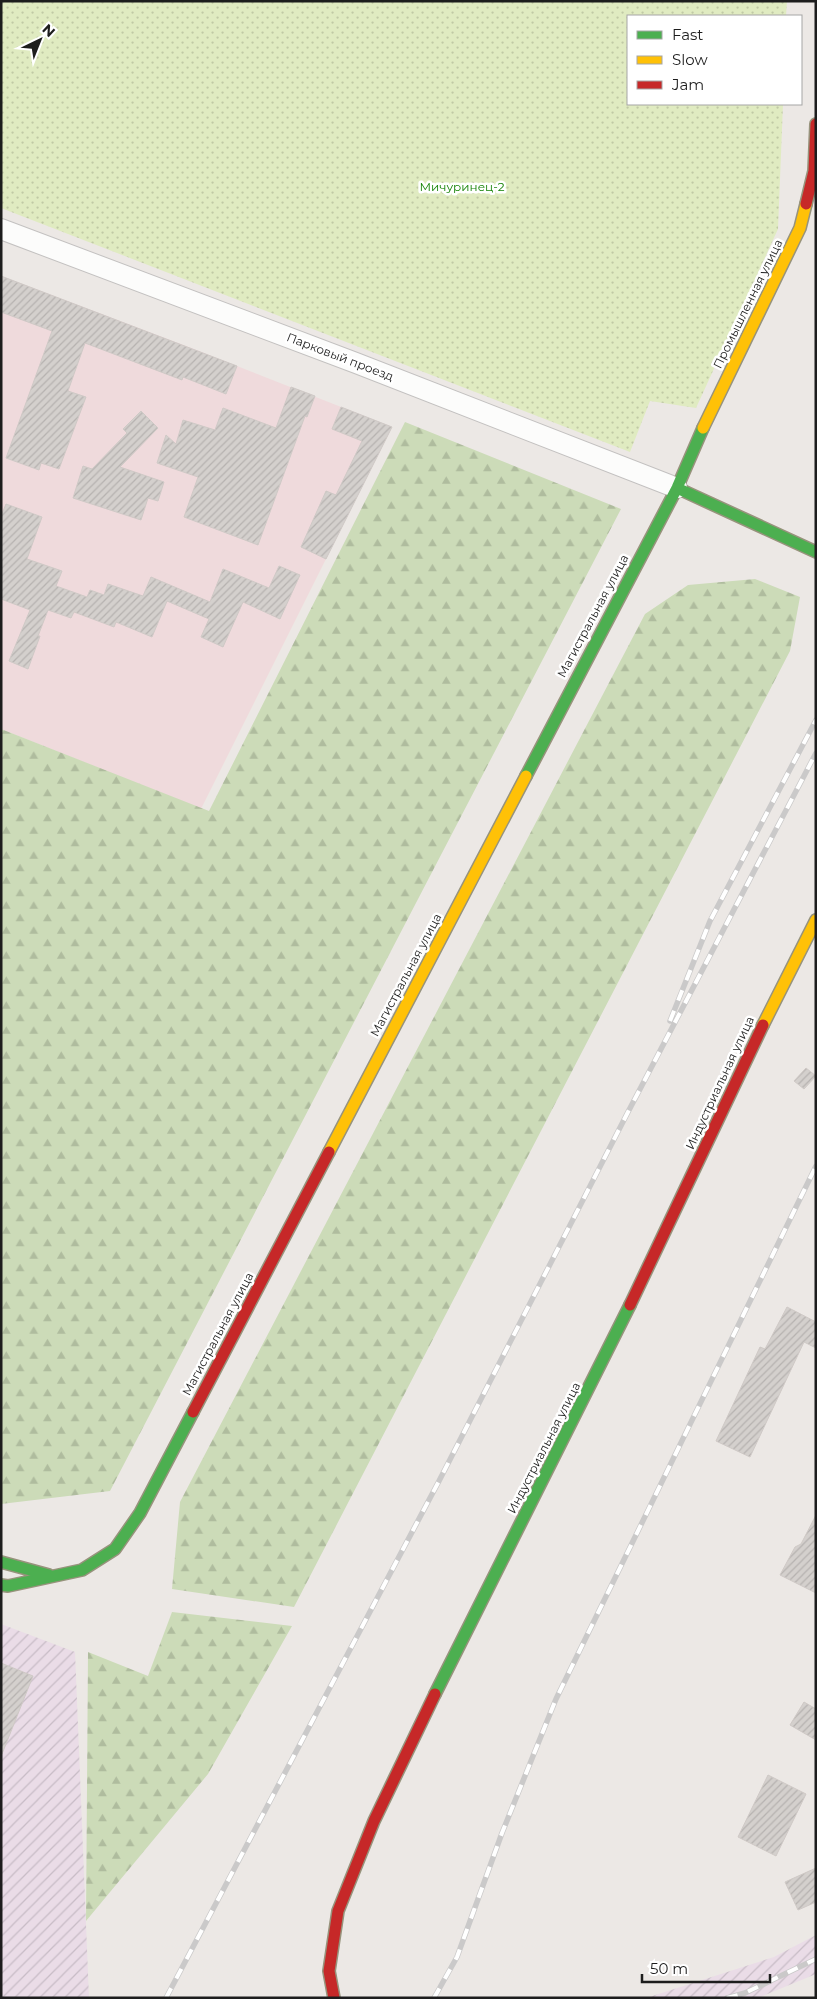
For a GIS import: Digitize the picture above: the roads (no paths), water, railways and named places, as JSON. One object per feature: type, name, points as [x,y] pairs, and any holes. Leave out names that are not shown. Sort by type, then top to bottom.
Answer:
[{"type":"main road","name":"Промышленная улица","points":[[677,488],[709,415],[800,228],[814,171],[816,124]]},
{"type":"main road","points":[[677,488],[816,552]]},
{"type":"main road","name":"Магистральная улица","points":[[1,1585],[8,1586],[82,1570],[115,1549],[140,1513],[677,488]]},
{"type":"main road","name":"Индустриальная улица","points":[[334,1998],[329,1971],[338,1911],[374,1821],[442,1680],[601,1366],[774,1002],[816,920]]},
{"type":"main road","points":[[1,1562],[55,1576]]},
{"type":"street","name":"Парковый проезд","points":[[1,229],[356,363],[677,488]]},
{"type":"railway","points":[[670,1021],[710,921],[816,720]]},
{"type":"railway","points":[[166,1998],[439,1481],[628,1112],[816,753]]},
{"type":"railway","points":[[434,1998],[457,1957],[502,1833],[556,1699],[816,1166]]},
{"type":"railway","points":[[727,1998],[745,1993],[816,1959]]},
{"type":"park label","name":"Мичуринец-2","points":[[462,187]]}]
